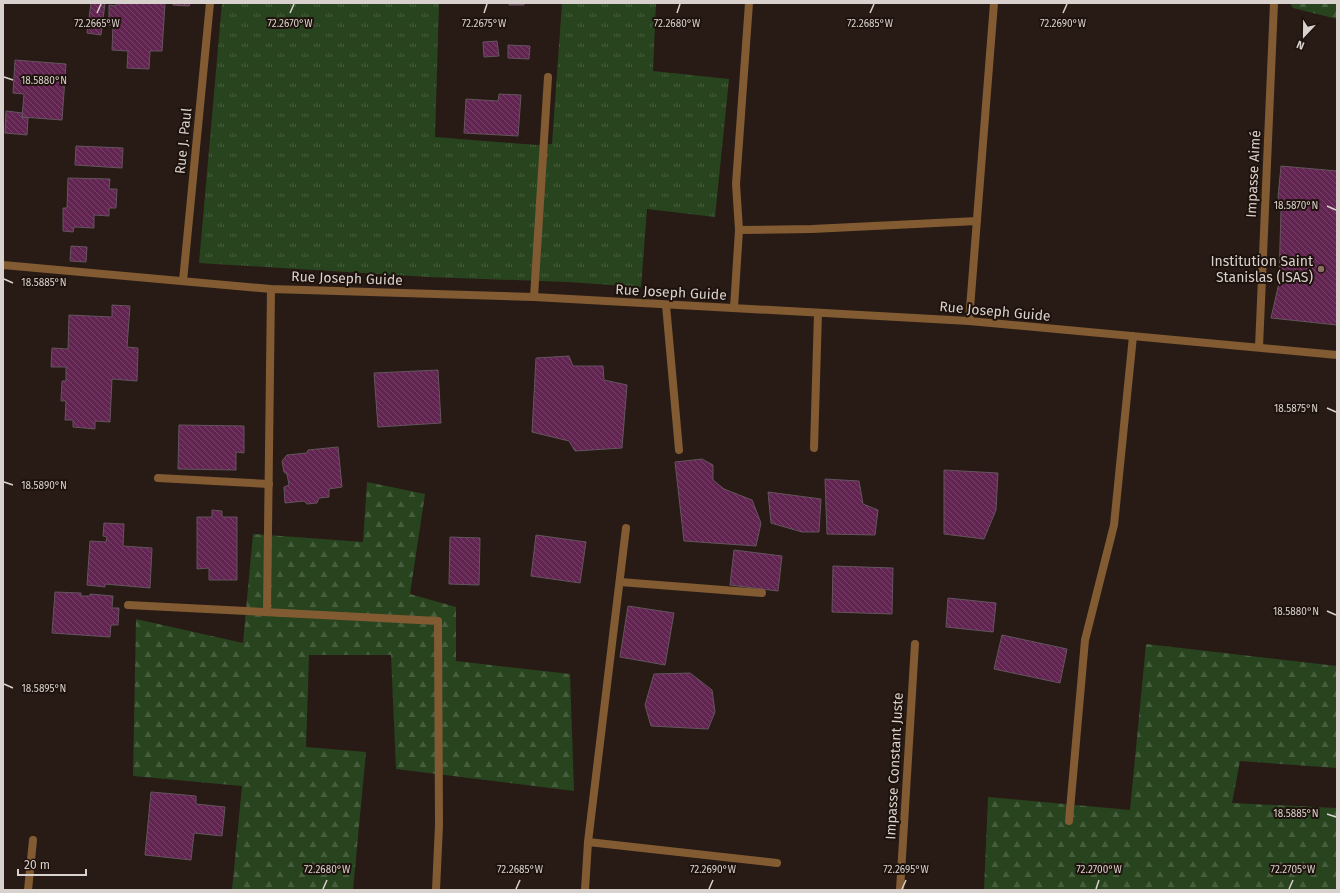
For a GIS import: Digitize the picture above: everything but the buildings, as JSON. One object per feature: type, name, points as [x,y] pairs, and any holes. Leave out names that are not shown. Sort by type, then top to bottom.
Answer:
[{"type":"street","name":"Rue J. Paul","points":[[183,281],[210,3]]},
{"type":"street","points":[[734,308],[739,230],[736,184],[749,3]]},
{"type":"street","points":[[969,321],[994,3]]},
{"type":"street","name":"Impasse Aimé","points":[[1259,347],[1274,3]]},
{"type":"street","points":[[534,297],[548,77]]},
{"type":"street","points":[[739,230],[812,229],[977,221]]},
{"type":"street","name":"Rue Joseph Guide","points":[[3,265],[271,289],[534,297],[969,321],[1337,355]]},
{"type":"street","points":[[267,612],[271,289]]},
{"type":"street","points":[[666,304],[679,450]]},
{"type":"street","points":[[814,448],[818,313]]},
{"type":"street","points":[[1069,821],[1085,640],[1114,525],[1133,336]]},
{"type":"street","points":[[158,478],[269,484]]},
{"type":"street","points":[[585,890],[588,842],[626,528]]},
{"type":"street","points":[[620,582],[762,593]]},
{"type":"street","points":[[128,605],[438,621],[439,826],[436,890]]},
{"type":"street","name":"Impasse Constant Juste","points":[[900,890],[915,644]]},
{"type":"street","points":[[28,890],[34,840]]},
{"type":"street","points":[[588,842],[777,863]]},
{"type":"green space","points":[[222,3],[439,3],[435,137],[537,145],[552,144],[562,3],[656,3],[653,71],[729,79],[715,217],[647,209],[641,287],[568,282],[428,277],[199,263]]},
{"type":"green space","points":[[1290,3],[1337,3],[1337,19],[1293,8]]},
{"type":"green space","points":[[367,482],[425,494],[410,594],[456,607],[456,661],[570,674],[574,791],[396,769],[391,655],[309,655],[306,747],[366,752],[353,890],[232,890],[242,786],[133,776],[136,619],[243,643],[253,534],[363,542]]},
{"type":"green space","points":[[1146,644],[1337,666],[1337,768],[1240,761],[1232,803],[1337,808],[1337,890],[984,890],[988,797],[1130,810]]},
{"type":"place","name":"Institution Saint Stanislas (ISAS)","points":[[1321,269]]}]
